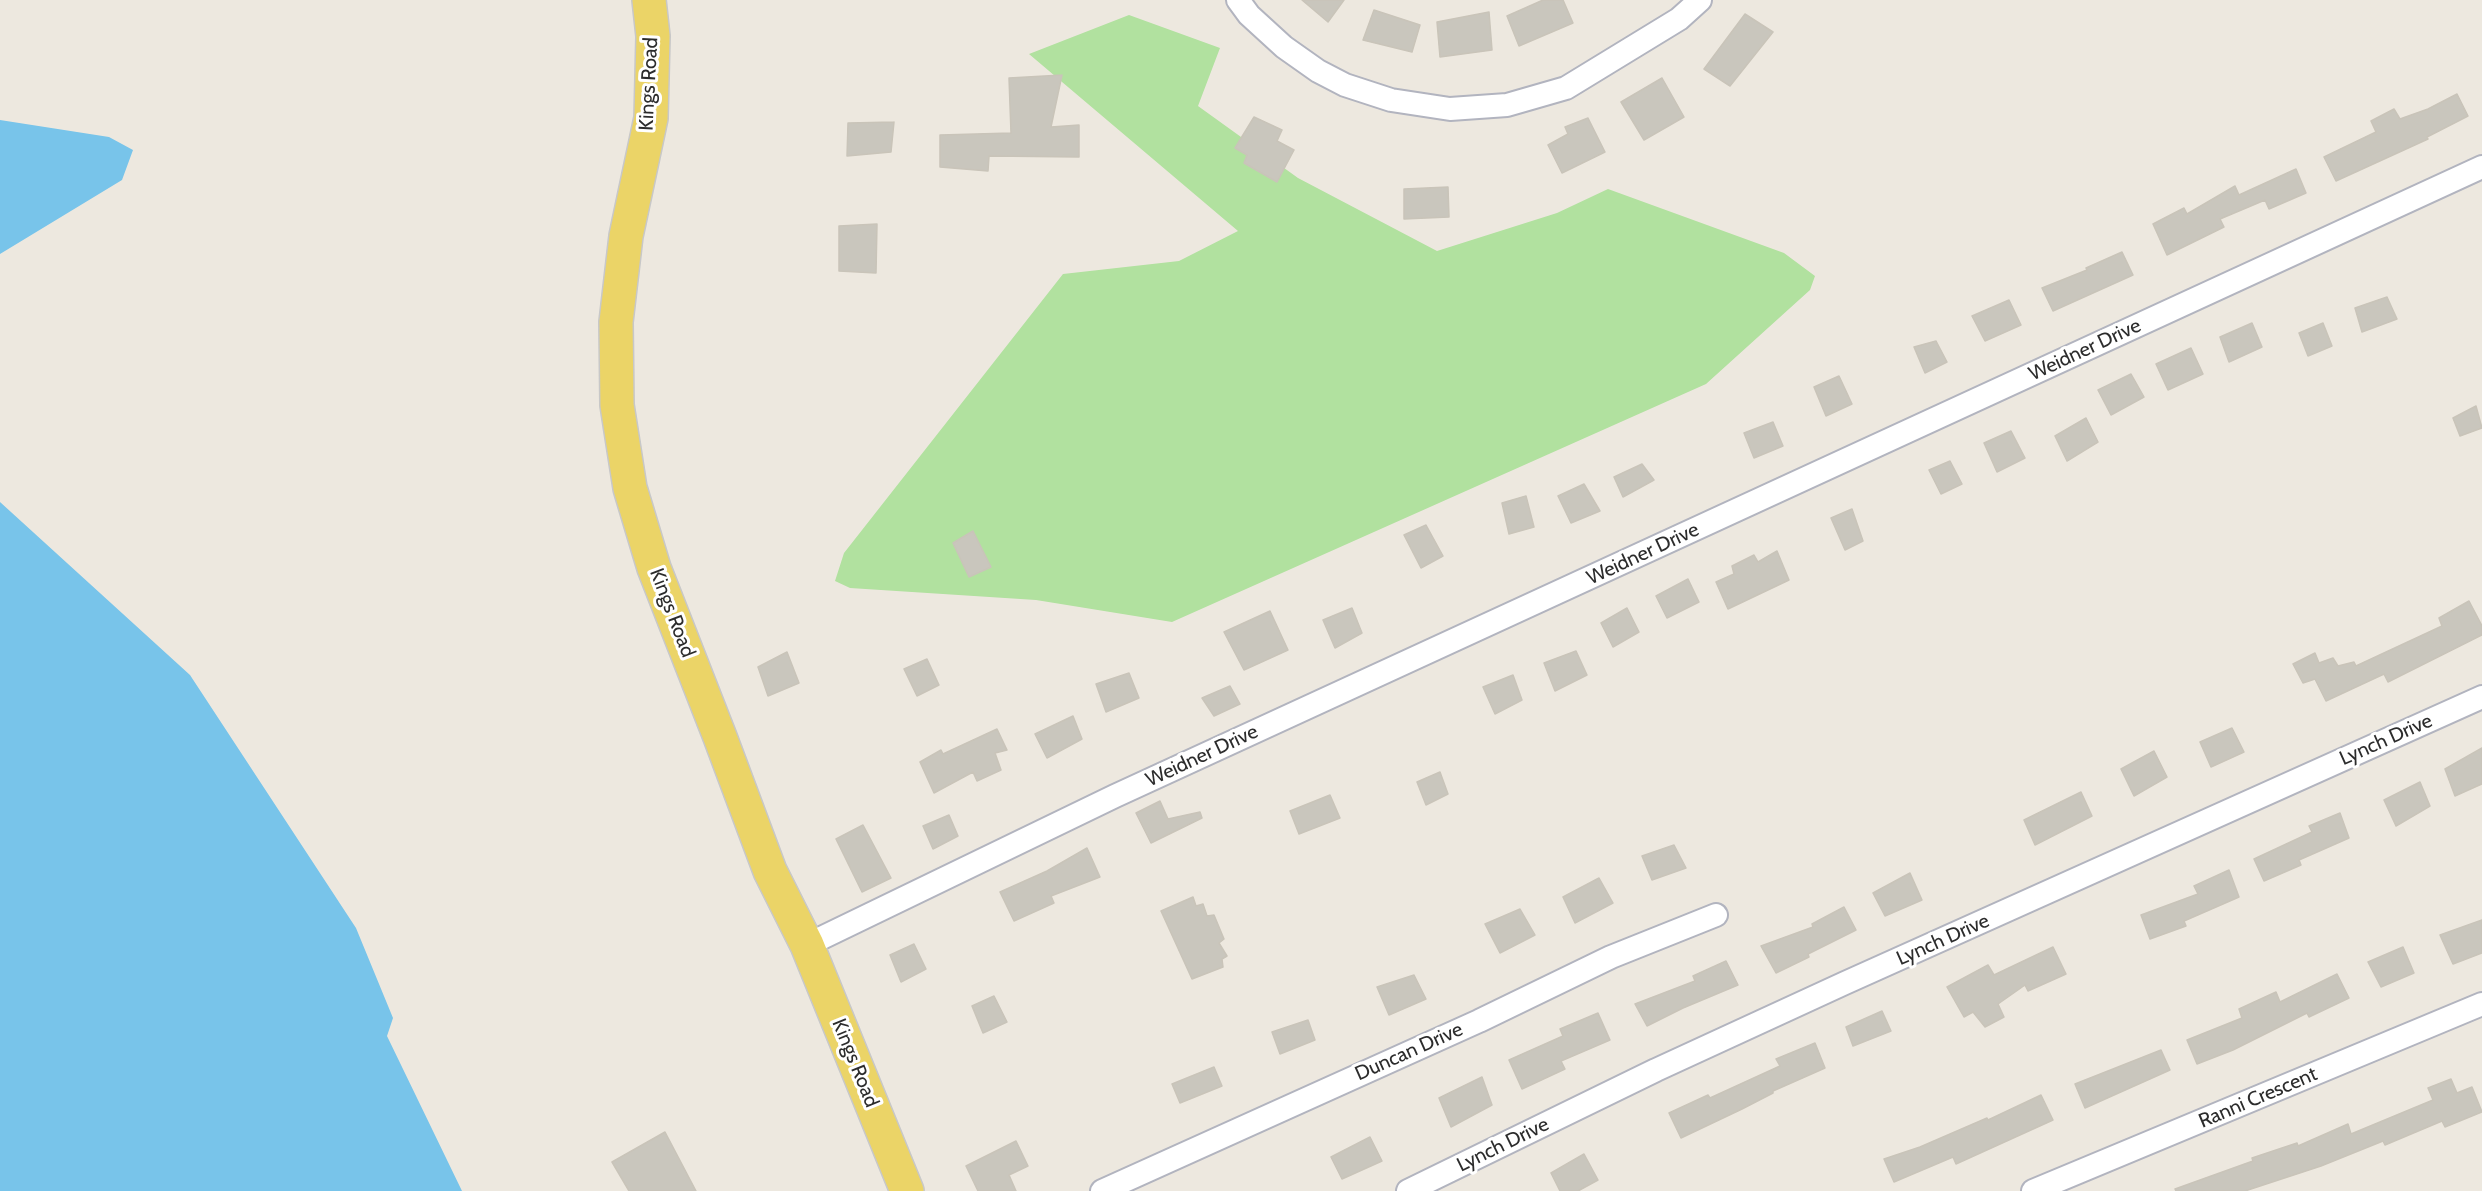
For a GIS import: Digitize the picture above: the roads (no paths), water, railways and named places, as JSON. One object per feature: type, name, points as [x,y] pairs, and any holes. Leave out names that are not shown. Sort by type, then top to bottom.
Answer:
[{"type":"main road","name":"Kings Road","points":[[649,0],[653,36],[651,118],[626,236],[616,322],[617,405],[627,473],[654,568],[770,871],[807,945],[907,1191]]},
{"type":"street","points":[[1238,0],[1249,15],[1284,47],[1318,71],[1345,86],[1401,102],[1450,109],[1507,105],[1566,88],[1678,19],[1700,0]]},
{"type":"street","name":"Weidner Drive","points":[[807,945],[1115,796],[2482,167]]},
{"type":"street","name":"Lynch Drive","points":[[1408,1191],[1656,1070],[2482,697]]},
{"type":"street","name":"Duncan Drive","points":[[1102,1191],[1479,1021],[1611,957],[1716,915]]},
{"type":"street","name":"Ranni Crescent","points":[[2033,1191],[2482,1004]]},
{"type":"water","points":[[0,120],[109,137],[133,150],[122,180],[0,254]]},
{"type":"water","points":[[0,502],[190,675],[356,928],[393,1018],[387,1036],[462,1191],[0,1191]]}]
